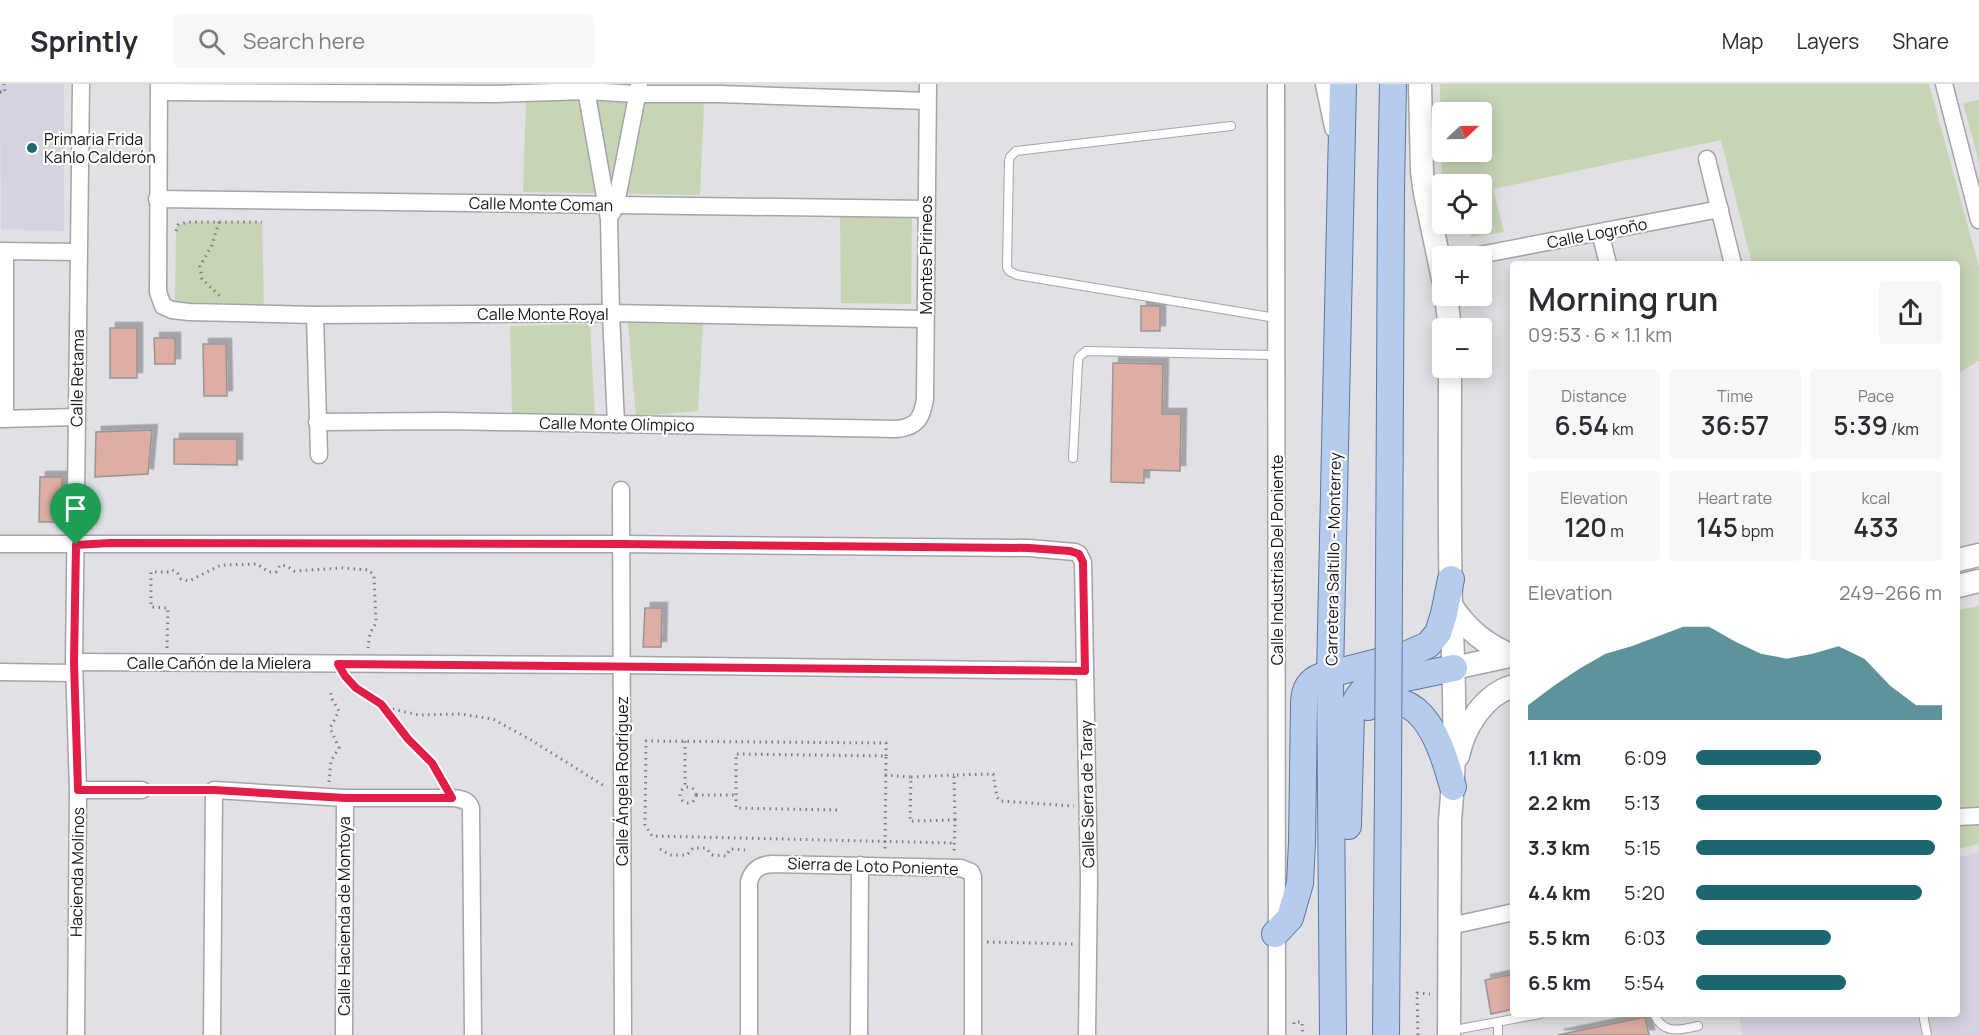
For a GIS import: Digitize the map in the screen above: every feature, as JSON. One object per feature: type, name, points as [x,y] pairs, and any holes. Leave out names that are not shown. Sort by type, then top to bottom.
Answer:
[{"type":"main road","name":"Carretera Saltillo - Monterrey","points":[[1333,1035],[1330,675],[1343,84]]},
{"type":"main road","points":[[1386,1035],[1393,84]]},
{"type":"main road","points":[[1275,934],[1290,918],[1299,883],[1305,691],[1312,681],[1405,655],[1428,645],[1438,633],[1451,579]]},
{"type":"main road","points":[[1334,975],[1341,962],[1345,925],[1351,713],[1354,705],[1367,687],[1454,668]]},
{"type":"main road","points":[[1351,730],[1358,716],[1371,706],[1385,700],[1403,703],[1420,715],[1435,733],[1441,744],[1453,787]]},
{"type":"street","name":"Calle Retama","points":[[74,667],[81,84]]},
{"type":"street","name":"Calle Industrias Del Poniente","points":[[1276,84],[1278,522],[1275,934],[1277,1035]]},
{"type":"street","points":[[1327,84],[1342,147]]},
{"type":"street","points":[[1420,84],[1423,182],[1437,246]]},
{"type":"street","points":[[1944,84],[1979,220]]},
{"type":"street","points":[[157,200],[159,88],[494,94],[586,88],[719,94],[927,92]]},
{"type":"street","points":[[586,88],[610,209],[611,313],[616,424]]},
{"type":"street","points":[[610,209],[638,89]]},
{"type":"street","name":"Montes Pirineos","points":[[916,424],[920,419],[925,399],[927,92]]},
{"type":"street","points":[[1707,159],[1732,261]]},
{"type":"street","name":"Calle Monte Coman","points":[[157,200],[610,209],[926,209]]},
{"type":"street","name":"Calle Monte Royal","points":[[157,200],[158,292],[163,306],[172,310],[315,315],[611,313],[925,319]]},
{"type":"street","name":"Calle Logroño","points":[[1492,253],[1719,209]]},
{"type":"street","points":[[1600,232],[1607,261]]},
{"type":"street","points":[[76,417],[3,419],[3,252],[78,252]]},
{"type":"street","points":[[315,315],[319,455]]},
{"type":"street","points":[[1449,1033],[1450,820],[1453,787],[1454,668],[1451,605],[1450,378]]},
{"type":"street","name":"Calle Monte Olímpico","points":[[317,422],[897,429],[916,424]]},
{"type":"street","name":"Calle Ángela Rodríguez","points":[[621,490],[623,1035]]},
{"type":"street","points":[[0,544],[620,544]]},
{"type":"street","name":"Calle Sierra de Taray","points":[[620,544],[1029,548],[1070,551],[1079,554],[1083,562],[1088,807],[1087,1035]]},
{"type":"street","points":[[1960,560],[1979,555]]},
{"type":"street","points":[[1960,586],[1979,581]]},
{"type":"street","points":[[1451,605],[1471,632],[1510,655]]},
{"type":"street","points":[[1454,668],[1510,657]]},
{"type":"street","name":"Calle Cañón de la Mielera","points":[[0,672],[74,667],[338,664],[1085,671]]},
{"type":"street","name":"Hacienda Molinos","points":[[74,667],[78,790],[75,1035]]},
{"type":"street","points":[[1453,787],[1460,748],[1466,733],[1485,702],[1510,687]]},
{"type":"street","points":[[78,790],[141,790]]},
{"type":"street","points":[[212,1035],[214,790],[345,798],[452,798],[461,799],[470,805],[473,1035]]},
{"type":"street","name":"Calle Hacienda de Montoya","points":[[344,1035],[345,798]]},
{"type":"street","points":[[1960,817],[1979,816]]},
{"type":"street","name":"Sierra de Loto Poniente","points":[[749,1035],[749,882],[754,870],[762,865],[860,865],[967,869],[973,874],[973,941]]},
{"type":"street","points":[[859,1035],[860,865]]},
{"type":"street","points":[[1449,926],[1510,913]]},
{"type":"street","points":[[973,941],[973,1035]]},
{"type":"lane","points":[[1231,126],[1016,151],[1009,161],[1007,267],[1009,271],[1017,275],[1276,318]]},
{"type":"lane","points":[[1073,458],[1078,362],[1079,357],[1086,351],[1276,355]]},
{"type":"lane","points":[[1449,1033],[1524,1017]]},
{"type":"lane","points":[[1656,1017],[1664,1028],[1669,1030],[1698,1026]]},
{"type":"lane","points":[[1924,1017],[1928,1035]]},
{"type":"lane","points":[[1498,1022],[1498,1035]]},
{"type":"path","points":[[0,92],[5,92],[4,84]]},
{"type":"path","points":[[219,222],[212,245],[200,266],[202,279],[223,300]]},
{"type":"path","points":[[176,239],[176,228],[182,223],[262,222]]},
{"type":"path","points":[[167,651],[168,608],[151,607],[151,572],[170,572],[172,570],[177,572],[181,579],[189,581],[221,565],[257,564],[269,572],[276,572],[280,565],[287,566],[294,571],[343,568],[369,570],[374,576],[376,623],[370,633],[368,653]]},
{"type":"path","points":[[338,664],[356,688],[387,708],[419,715],[460,714],[494,719],[622,798]]},
{"type":"path","points":[[327,796],[331,761],[339,748],[330,728],[339,711],[330,690]]},
{"type":"path","points":[[381,704],[408,739],[432,763],[452,798]]},
{"type":"path","points":[[886,866],[884,841],[886,743],[646,741],[645,825],[652,836],[884,841],[954,843]]},
{"type":"path","points":[[685,741],[685,788],[680,793],[683,801],[691,802],[696,795]]},
{"type":"path","points":[[837,810],[736,808],[736,754],[886,756]]},
{"type":"path","points":[[885,775],[911,777],[993,774],[996,796],[1000,801],[1088,807]]},
{"type":"path","points":[[954,775],[954,869]]},
{"type":"path","points":[[911,777],[910,820],[955,820]]},
{"type":"path","points":[[685,788],[692,788],[696,795]]},
{"type":"path","points":[[141,790],[214,790]]},
{"type":"path","points":[[696,795],[736,795]]},
{"type":"path","points":[[660,849],[670,855],[687,855],[693,848],[706,848],[712,855],[726,856],[730,849],[745,850]]},
{"type":"path","points":[[973,941],[1087,944]]},
{"type":"path","points":[[1417,993],[1418,1035]]},
{"type":"path","points":[[1294,1029],[1294,1022],[1302,1022],[1303,1035]]},
{"type":"shaded area","name":"Primaria Frida Kahlo Calderón","points":[[0,84],[64,84],[64,231],[1,229]]},
{"type":"shaded area","points":[[1979,852],[1979,1035],[1742,1035],[1739,1017],[1960,1017],[1960,857]]},
{"type":"green space","points":[[1440,84],[1929,84],[1979,267],[1979,361],[1960,372],[1960,261],[1751,261],[1721,140],[1493,189],[1504,232],[1492,234],[1492,174],[1442,174],[1441,162],[1492,162],[1492,102],[1440,102]]},
{"type":"green space","points":[[526,98],[704,103],[700,195],[523,192]]},
{"type":"green space","points":[[1979,100],[1979,162],[1963,103]]},
{"type":"green space","points":[[840,214],[912,215],[911,304],[841,303]]},
{"type":"green space","points":[[187,222],[262,222],[264,310],[176,305],[176,228]]},
{"type":"green space","points":[[1471,234],[1491,234],[1471,237]]},
{"type":"green space","points":[[628,323],[703,324],[698,411],[636,416]]},
{"type":"green space","points":[[590,324],[595,416],[512,414],[510,326]]},
{"type":"green space","points":[[1979,606],[1979,844],[1960,849],[1960,610]]},
{"type":"building","points":[[1141,306],[1160,306],[1160,331],[1141,331]]},
{"type":"building","points":[[110,328],[137,328],[137,378],[110,378]]},
{"type":"building","points":[[154,338],[175,338],[175,364],[155,364]]},
{"type":"building","points":[[203,344],[226,344],[227,396],[204,396]]},
{"type":"building","points":[[1113,363],[1163,364],[1162,414],[1181,414],[1180,471],[1144,470],[1144,483],[1111,482]]},
{"type":"building","points":[[152,430],[148,474],[95,477],[96,432]]},
{"type":"building","points":[[174,439],[237,439],[237,465],[174,464]]},
{"type":"building","points":[[40,477],[62,477],[62,522],[39,522]]},
{"type":"building","points":[[645,608],[662,608],[661,647],[643,647]]},
{"type":"building","points":[[1510,975],[1510,1010],[1491,1014],[1485,980]]},
{"type":"building","points":[[1645,1017],[1649,1035],[1558,1035]]},
{"type":"place","name":"Primaria Frida Kahlo Calderón","points":[[32,148]]},
{"type":"route","points":[[110,543],[620,544],[1029,548],[1070,551],[1079,554],[1083,562],[1085,671],[338,664],[356,688],[381,704],[408,739],[432,763],[452,798],[345,798],[214,790],[78,790],[74,662],[76,545],[110,543]]}]
